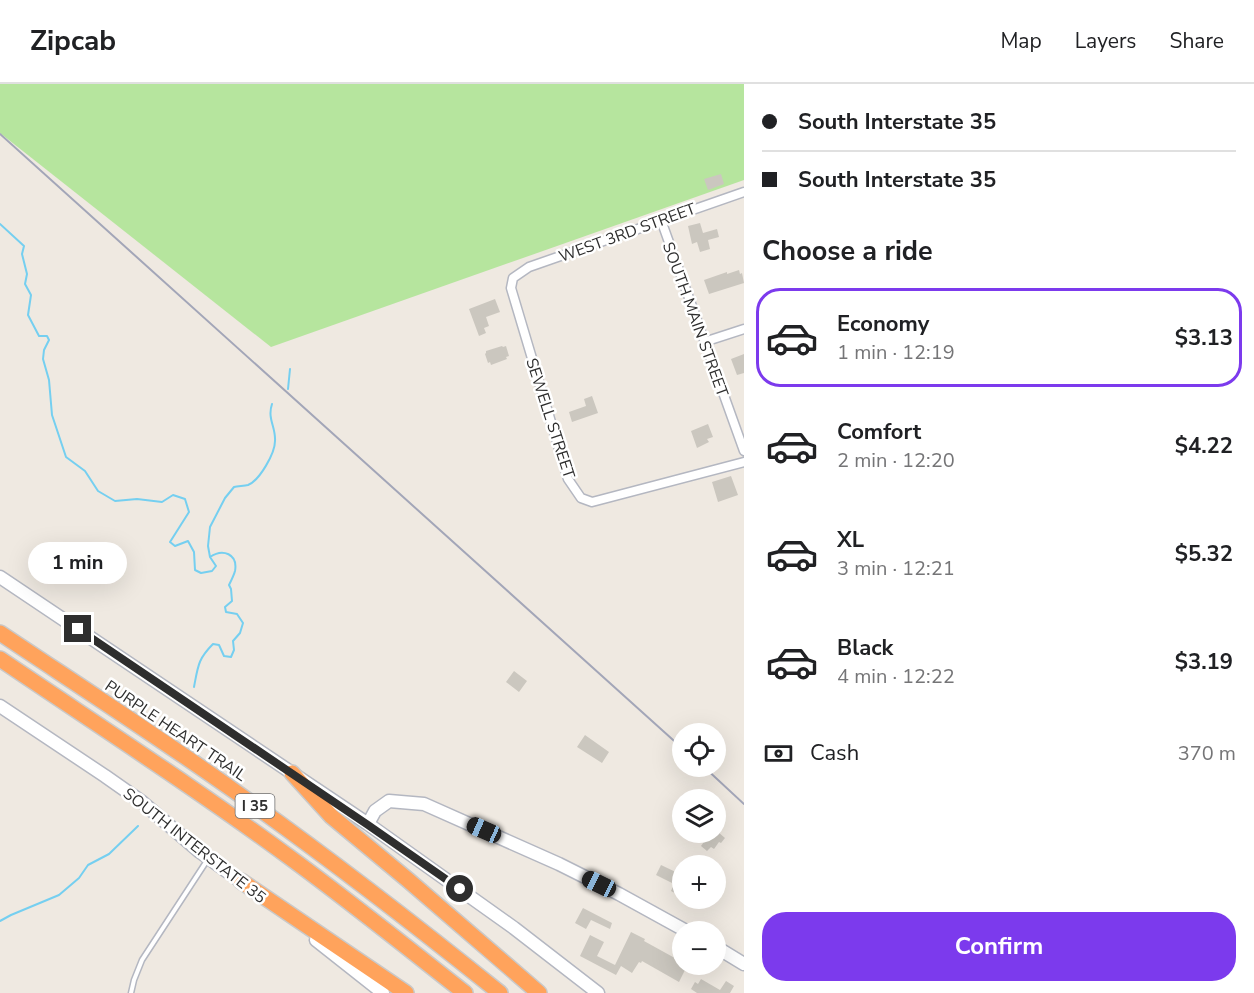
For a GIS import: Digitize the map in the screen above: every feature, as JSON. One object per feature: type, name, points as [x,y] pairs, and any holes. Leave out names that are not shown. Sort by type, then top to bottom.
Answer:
[{"type":"highway","name":"PURPLE HEART TRAIL","points":[[0,633],[295,834],[501,993]]},
{"type":"highway","name":"I 35","points":[[0,659],[151,760],[269,843],[465,993]]},
{"type":"highway","points":[[292,773],[331,816],[539,993]]},
{"type":"highway","points":[[241,881],[406,993]]},
{"type":"main road","points":[[0,577],[368,825],[514,928],[598,993]]},
{"type":"main road","name":"SOUTH INTERSTATE 35","points":[[0,706],[142,802],[209,858],[383,993]]},
{"type":"main road","points":[[368,825],[375,811],[389,801],[424,804],[559,864],[672,923]]},
{"type":"main road","points":[[726,953],[744,964]]},
{"type":"street","name":"WEST 3RD STREET","points":[[513,278],[530,267],[744,192]]},
{"type":"street","name":"SOUTH MAIN STREET","points":[[661,220],[744,452]]},
{"type":"street","name":"SEWELL STREET","points":[[513,278],[511,288],[568,479],[581,498],[592,502],[744,462]]},
{"type":"street","points":[[704,342],[744,329]]},
{"type":"lane","points":[[130,993],[142,960],[209,858]]},
{"type":"green space","points":[[0,84],[744,84],[744,180],[271,347],[0,133]]},
{"type":"building","points":[[721,174],[724,184],[708,190],[704,179]]},
{"type":"building","points":[[700,223],[703,233],[717,229],[719,237],[708,240],[710,249],[700,252],[697,242],[692,244],[688,226]]},
{"type":"building","points":[[739,270],[744,283],[709,294],[704,280]]},
{"type":"building","points":[[495,299],[500,312],[486,317],[489,326],[484,328],[486,333],[479,336],[469,309]]},
{"type":"building","points":[[506,346],[509,356],[506,357],[507,359],[491,365],[490,362],[488,363],[486,351]]},
{"type":"building","points":[[744,354],[744,373],[737,375],[731,359]]},
{"type":"building","points":[[592,396],[598,413],[572,422],[569,412],[586,406],[584,399]]},
{"type":"building","points":[[708,424],[713,437],[707,439],[709,442],[697,448],[691,431]]},
{"type":"building","points":[[731,476],[738,495],[718,502],[712,482]]},
{"type":"building","points":[[514,671],[527,681],[519,692],[506,682]]},
{"type":"building","points":[[585,735],[609,752],[602,763],[577,747]]},
{"type":"building","points":[[703,843],[718,843],[714,849],[711,847],[707,851],[701,846]]},
{"type":"building","points":[[661,865],[672,870],[672,883],[656,875]]},
{"type":"building","points":[[583,908],[612,923],[610,929],[591,920],[586,929],[575,923]]},
{"type":"building","points":[[631,932],[672,956],[672,975],[682,975],[679,982],[642,961],[632,973],[621,966],[616,975],[580,956],[590,935],[604,942],[597,956],[615,965]]},
{"type":"building","points":[[701,979],[720,990],[726,981],[734,986],[730,993],[697,993],[691,989],[695,982],[698,984]]},
{"type":"waterway","points":[[0,224],[24,246],[22,254],[27,274],[25,284],[31,295],[28,315],[39,336],[47,336],[49,340],[43,359],[49,380],[52,415],[66,457],[85,471],[98,491],[115,501],[137,499],[162,502],[173,495],[185,499],[189,512],[170,542],[175,546],[188,541],[194,552],[195,570],[201,573],[212,571],[216,566],[210,557]]},
{"type":"waterway","points":[[288,389],[290,369]]},
{"type":"waterway","points":[[194,687],[204,654],[213,644],[219,645],[224,656],[231,657],[234,650],[233,641],[240,633],[243,623],[237,614],[226,612],[225,607],[232,601],[229,585],[235,573],[235,565],[234,560],[228,554],[220,553],[210,557],[208,546],[210,527],[225,498],[234,487],[253,482],[270,459],[275,441],[270,414],[272,404]]},
{"type":"waterway","points":[[0,921],[59,895],[79,878],[88,865],[109,854],[138,826]]},
{"type":"railway","points":[[0,134],[672,739]]},
{"type":"railway","points":[[715,777],[744,804]]},
{"type":"route","points":[[78,629],[460,889]]}]
